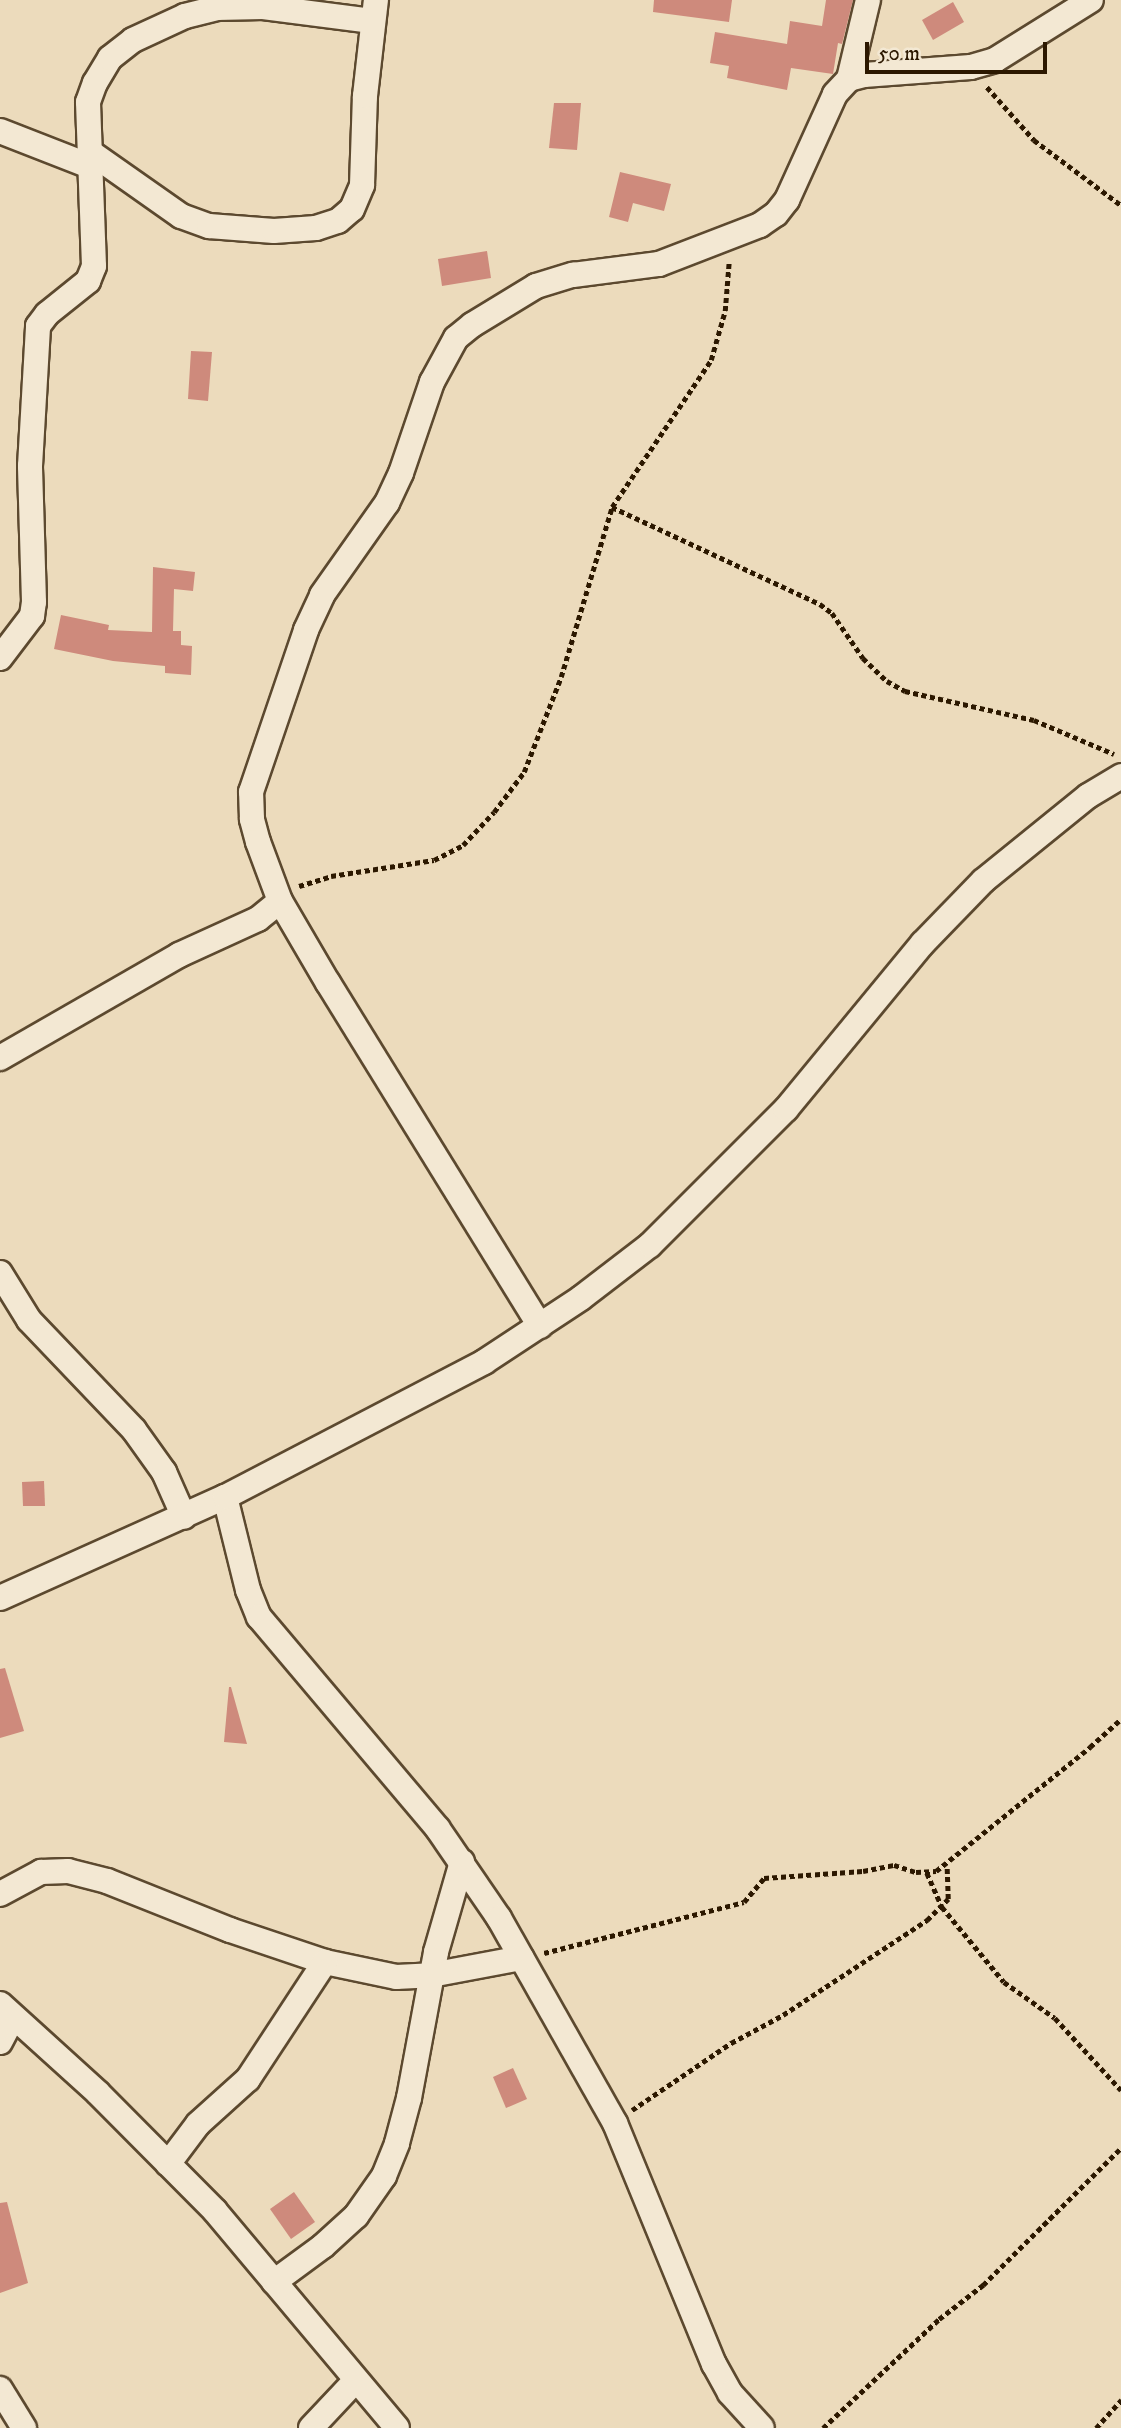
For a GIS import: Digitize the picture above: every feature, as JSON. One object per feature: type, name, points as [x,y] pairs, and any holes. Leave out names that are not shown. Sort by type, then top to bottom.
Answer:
[{"type":"street","points":[[540,1326],[328,984],[280,901],[252,819],[251,792],[306,630],[322,595],[387,503],[401,473],[432,382],[456,338],[472,325],[536,286],[573,275],[659,264],[760,225],[776,214],[787,200],[835,94],[849,79],[868,0]]},
{"type":"street","points":[[849,79],[864,75],[971,67],[995,60],[1091,0]]},
{"type":"street","points":[[0,131],[90,159],[181,216],[209,226],[274,230],[316,228],[338,221],[359,199],[362,185],[365,96],[374,11],[216,8],[185,16],[144,35],[110,58],[95,83],[88,102],[90,159],[94,266],[88,281],[47,314],[38,326],[30,466],[35,581],[32,616],[0,658]]},
{"type":"street","points":[[0,1598],[225,1497],[484,1362],[540,1326],[650,1245],[777,1119],[923,943],[983,881],[1088,796],[1121,776]]},
{"type":"street","points":[[0,1058],[179,956],[258,919],[280,901]]},
{"type":"street","points":[[0,1273],[29,1320],[134,1430],[164,1472],[184,1517]]},
{"type":"street","points":[[225,1497],[248,1590],[259,1617],[341,1711],[462,1862],[522,1958],[615,2123],[714,2364],[730,2393],[762,2428]]},
{"type":"street","points":[[274,2281],[323,2246],[356,2216],[384,2176],[397,2143],[409,2098],[431,1975],[462,1862]]},
{"type":"street","points":[[0,1894],[41,1872],[68,1871],[107,1881],[230,1930],[325,1962],[396,1977],[431,1975],[522,1958]]},
{"type":"street","points":[[168,2164],[198,2124],[247,2079],[325,1962]]},
{"type":"street","points":[[0,2042],[7,2011],[98,2093],[215,2211],[397,2428]]},
{"type":"street","points":[[311,2428],[356,2380]]},
{"type":"street","points":[[0,2389],[24,2428]]},
{"type":"path","points":[[971,67],[1005,111],[1034,140],[1121,205]]},
{"type":"path","points":[[280,901],[308,881],[435,860],[463,845],[494,812],[524,772],[561,677],[612,507],[711,360],[724,311],[731,236]]},
{"type":"path","points":[[612,507],[820,604],[832,613],[863,658],[887,681],[905,691],[1034,720],[1121,757]]},
{"type":"path","points":[[522,1958],[674,1923],[744,1902],[764,1878],[863,1871],[894,1865],[927,1873],[947,1864],[1121,1719]]},
{"type":"path","points":[[615,2123],[720,2050],[859,1967],[942,1907],[950,1891],[947,1864]]},
{"type":"path","points":[[927,1873],[942,1907],[1010,1989],[1055,2018],[1121,2090]]},
{"type":"path","points":[[823,2428],[939,2319],[983,2285],[1121,2148]]},
{"type":"path","points":[[1096,2428],[1121,2400]]},
{"type":"building","points":[[654,0],[732,0],[729,22],[653,12]]},
{"type":"building","points":[[826,0],[853,0],[842,44],[838,43],[833,74],[791,68],[787,90],[727,78],[729,66],[710,63],[715,32],[787,44],[790,21],[822,26]]},
{"type":"building","points":[[953,2],[964,22],[933,40],[922,20]]},
{"type":"building","points":[[554,103],[581,103],[577,150],[549,148]]},
{"type":"building","points":[[620,172],[671,184],[664,211],[633,203],[628,222],[609,217]]},
{"type":"building","points":[[487,251],[491,278],[442,286],[438,259]]},
{"type":"building","points":[[191,351],[212,352],[208,401],[188,399]]},
{"type":"building","points":[[153,567],[195,572],[193,591],[174,589],[173,631],[181,631],[181,645],[192,646],[191,675],[165,673],[165,666],[113,661],[54,649],[61,615],[109,625],[108,630],[152,632]]},
{"type":"building","points":[[44,1481],[45,1506],[23,1506],[22,1482]]},
{"type":"building","points":[[5,1668],[24,1731],[0,1738],[0,1669]]},
{"type":"building","points":[[231,1687],[247,1744],[224,1742]]},
{"type":"building","points":[[513,2068],[527,2099],[506,2108],[493,2077]]},
{"type":"building","points":[[294,2192],[315,2222],[291,2239],[270,2209]]},
{"type":"building","points":[[7,2202],[28,2283],[0,2293],[0,2203]]}]
